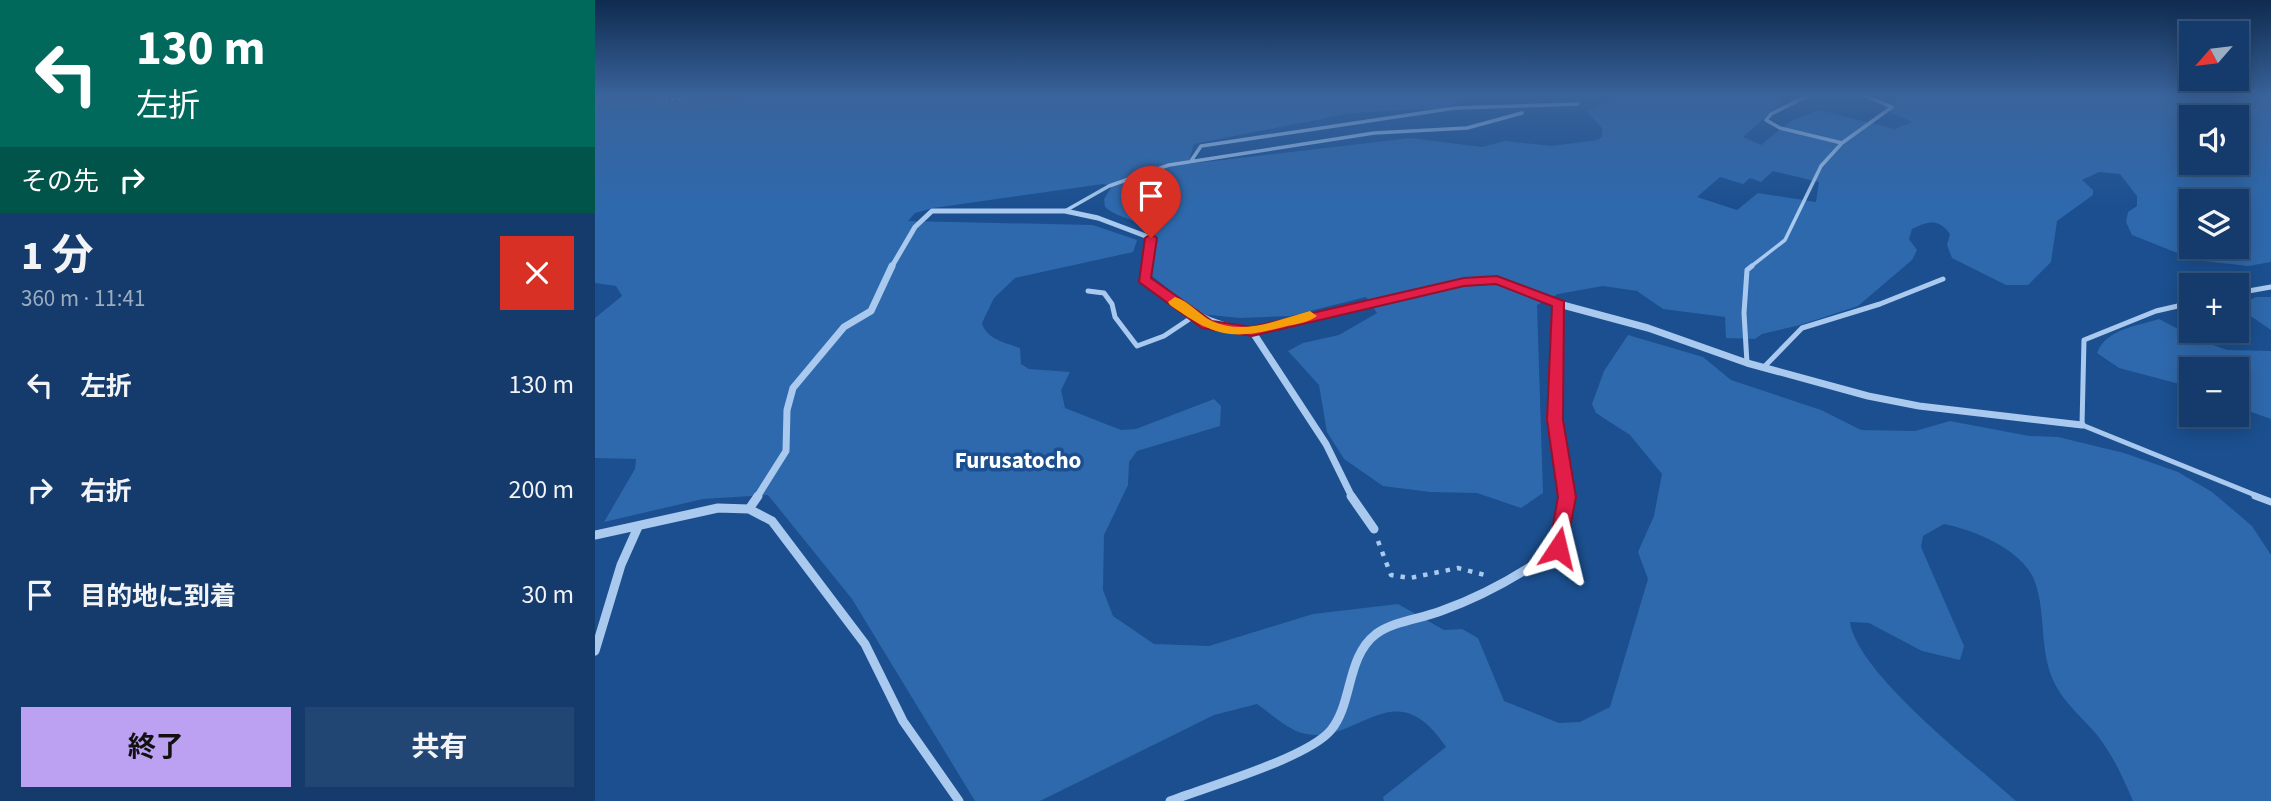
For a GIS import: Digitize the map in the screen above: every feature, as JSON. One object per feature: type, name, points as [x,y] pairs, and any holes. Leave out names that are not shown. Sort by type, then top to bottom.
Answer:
[{"type":"street","points":[[749,509],[778,468],[786,451],[787,410],[793,388],[844,327],[871,311],[898,253],[915,227],[932,211],[1065,211],[1108,220],[1151,238],[1144,279],[1194,316],[1224,329],[1252,331],[1464,282],[1497,280],[1559,304],[1648,328],[1748,363],[1868,396],[1919,406],[2082,425]]},
{"type":"street","points":[[1170,801],[1270,764],[1330,733],[1344,703],[1355,664],[1374,635],[1455,606],[1510,580],[1558,548],[1567,497],[1555,420],[1559,304]]},
{"type":"street","points":[[1252,331],[1326,444],[1342,472],[1349,493],[1374,529]]},
{"type":"street","points":[[595,535],[718,508],[749,509],[772,521],[865,644],[903,721],[959,801]]},
{"type":"street","points":[[595,651],[621,565],[638,527]]},
{"type":"lane","points":[[1191,161],[1201,146],[1288,132]]},
{"type":"lane","points":[[1065,211],[1077,202],[1134,176],[1191,161],[1386,132]]},
{"type":"lane","points":[[1798,132],[1842,143]]},
{"type":"lane","points":[[1748,363],[1744,313],[1747,270],[1785,240],[1821,166],[1842,143],[1857,132]]},
{"type":"lane","points":[[1765,367],[1802,328],[1880,304],[1943,279]]},
{"type":"lane","points":[[2249,291],[2271,287]]},
{"type":"lane","points":[[1087,291],[1104,293],[1112,304],[1115,317],[1137,346],[1164,336],[1194,316]]},
{"type":"lane","points":[[2179,306],[2157,311],[2084,340],[2082,425],[2271,502]]},
{"type":"path","points":[[1374,529],[1391,575],[1410,578],[1458,568],[1510,580]]},
{"type":"shaded area","points":[[595,132],[1253,132],[1194,144],[1188,164],[1410,138],[1482,147],[1505,141],[1552,146],[1597,140],[1602,137],[1602,132],[1748,132],[1743,137],[1761,145],[1777,132],[2179,132],[2179,175],[2249,175],[2249,132],[2271,132],[2271,262],[2248,266],[2192,259],[2249,259],[2249,189],[2179,189],[2179,254],[2132,235],[2126,222],[2128,212],[2137,206],[2137,196],[2120,174],[2099,172],[2082,180],[2093,190],[2093,195],[2057,221],[2051,262],[2028,285],[2006,285],[1952,258],[1947,245],[1950,234],[1942,225],[1933,223],[1912,229],[1909,239],[1917,250],[1912,260],[1858,306],[1762,334],[1755,339],[1726,338],[1725,317],[1663,309],[1637,291],[1603,286],[1558,294],[1537,305],[1543,493],[1521,508],[1477,493],[1430,492],[1383,486],[1344,459],[1327,432],[1319,385],[1288,351],[1303,343],[1339,335],[1377,313],[1366,297],[1290,316],[1240,318],[1200,314],[1152,276],[1152,235],[1142,225],[1105,207],[1104,199],[1112,186],[1103,184],[933,208],[915,213],[908,221],[1093,225],[1137,240],[1133,252],[1015,278],[994,298],[982,323],[992,337],[1020,348],[1021,364],[1029,369],[1070,372],[1061,390],[1065,408],[1121,430],[1136,429],[1214,399],[1221,406],[1220,426],[1137,451],[1129,462],[1128,485],[1104,535],[1103,590],[1113,616],[1154,644],[1209,646],[1313,614],[1398,604],[1444,630],[1462,629],[1478,638],[1504,701],[1559,723],[1580,722],[1610,707],[1648,579],[1638,552],[1654,516],[1662,474],[1630,435],[1596,413],[1592,404],[1604,371],[1628,335],[1703,357],[1731,380],[1821,410],[1861,430],[1915,431],[1950,421],[2029,436],[2058,437],[2124,453],[2178,472],[2212,492],[2252,526],[2271,555],[2271,801],[2133,801],[2103,743],[2060,693],[2050,673],[2039,595],[2029,571],[2020,560],[1997,543],[1944,524],[1923,536],[1921,547],[1964,646],[1960,660],[1922,651],[1869,623],[1850,622],[1857,643],[1895,691],[1947,742],[2016,801],[1384,801],[1383,797],[1446,747],[1427,724],[1409,714],[1392,712],[1322,735],[1302,733],[1257,704],[1214,715],[1040,801],[975,801],[852,599],[768,495],[703,499],[604,522],[635,469],[636,459],[595,458],[595,318],[622,296],[616,286],[595,283]],"holes":[[[1773,171],[1819,182],[1816,202],[1758,193],[1737,210],[1697,197],[1720,177],[1743,184],[1750,178],[1761,182]]]},
{"type":"shaded area","points":[[2256,297],[2271,297],[2271,330],[2249,315],[2249,300]]},
{"type":"shaded area","points":[[2159,319],[2179,330],[2179,343],[2207,343],[2227,350],[2271,351],[2271,419],[2249,411],[2249,357],[2179,357],[2179,384],[2119,368],[2097,353],[2107,339],[2132,327]]},
{"type":"slow traffic","points":[[1175,302],[1207,324],[1224,329],[1252,331],[1310,316]]},
{"type":"district","name":"Furusatocho","points":[[1018,460]]},
{"type":"route","points":[[1151,238],[1144,279],[1194,316],[1207,324],[1224,329],[1252,331],[1264,326],[1464,282],[1497,280],[1559,304],[1555,420],[1567,497],[1558,548]]}]
